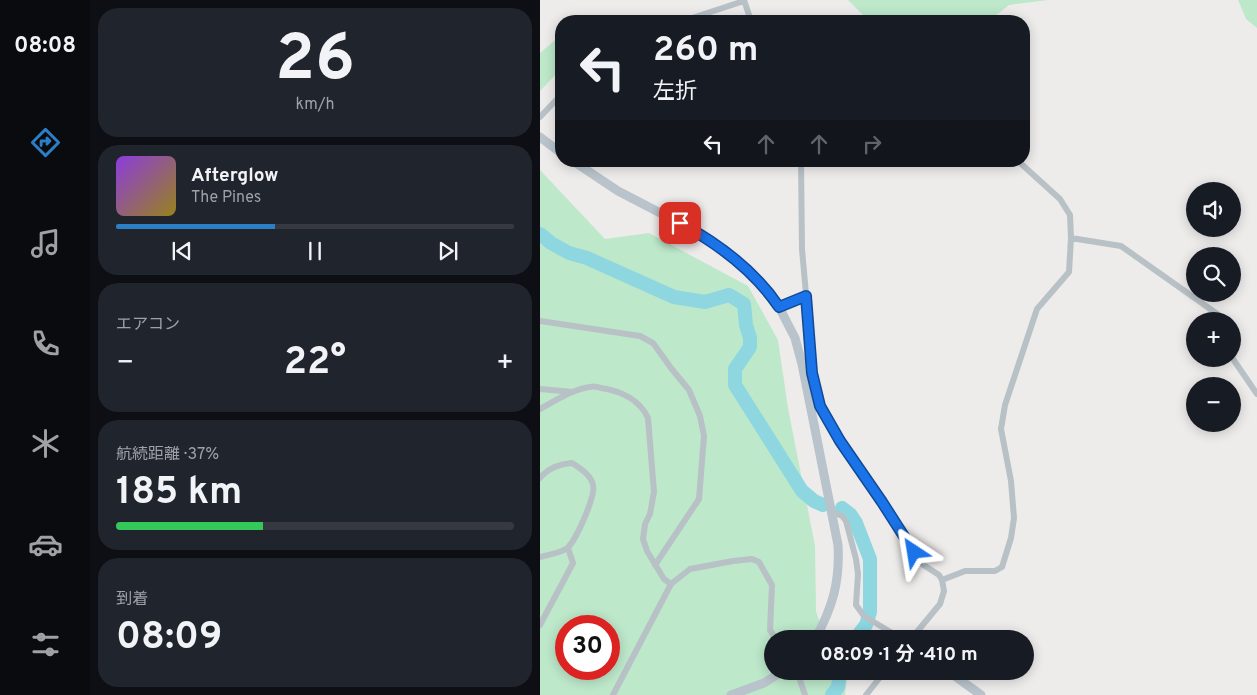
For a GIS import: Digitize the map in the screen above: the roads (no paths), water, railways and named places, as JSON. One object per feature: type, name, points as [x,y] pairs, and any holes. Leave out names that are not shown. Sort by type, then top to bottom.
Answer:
[{"type":"street","points":[[700,15],[744,0],[749,15]]},
{"type":"street","points":[[540,117],[555,101]]},
{"type":"street","points":[[540,137],[555,148]]},
{"type":"street","points":[[582,167],[618,190],[695,231],[735,258],[766,288],[796,338],[838,545],[839,564],[835,594],[820,630]]},
{"type":"street","points":[[801,167],[800,225],[812,373],[820,406],[840,441],[922,564],[939,575],[942,580],[944,591],[940,604],[918,630]]},
{"type":"street","points":[[942,580],[965,571],[996,571],[1002,567],[1011,538],[1014,518],[1011,481],[1001,429],[1005,405],[1037,309],[1068,272],[1071,238],[1070,215],[1060,199],[1025,167]]},
{"type":"street","points":[[1071,238],[1121,246],[1215,312]]},
{"type":"street","points":[[779,307],[806,296]]},
{"type":"street","points":[[540,321],[640,336],[653,343],[689,390],[700,416],[704,436],[698,498],[655,565]]},
{"type":"street","points":[[1239,367],[1257,394]]},
{"type":"street","points":[[540,409],[574,392],[591,386],[615,390],[644,408],[648,418],[654,492],[650,514],[645,524],[643,540],[647,551],[664,579],[672,584]]},
{"type":"street","points":[[540,389],[574,392]]},
{"type":"street","points":[[540,478],[546,470],[572,463],[586,474],[594,485],[592,498],[574,541],[568,548],[540,557]]},
{"type":"street","points":[[831,511],[842,516],[846,521],[858,566],[856,605],[864,616],[887,630]]},
{"type":"street","points":[[540,625],[573,563],[568,548]]},
{"type":"street","points":[[613,695],[672,584],[690,570],[733,561],[752,559],[759,562],[772,585],[770,630]]},
{"type":"street","points":[[731,695],[769,680]]},
{"type":"street","points":[[800,680],[805,695]]},
{"type":"street","points":[[866,695],[878,680]]},
{"type":"street","points":[[960,680],[981,695]]},
{"type":"waterway","points":[[540,234],[569,253],[587,258],[674,297],[705,302],[729,295],[744,304],[750,347],[735,369],[735,385],[802,491],[814,501],[823,505]]},
{"type":"waterway","points":[[842,508],[850,514],[856,523],[870,559],[870,612],[866,625],[862,630]]},
{"type":"waterway","points":[[832,695],[838,687],[839,680]]}]
